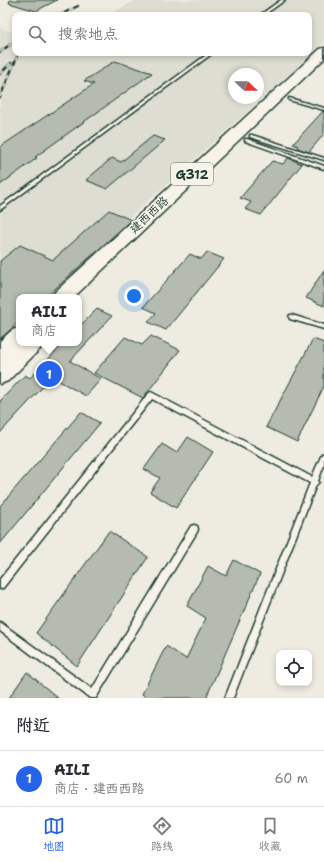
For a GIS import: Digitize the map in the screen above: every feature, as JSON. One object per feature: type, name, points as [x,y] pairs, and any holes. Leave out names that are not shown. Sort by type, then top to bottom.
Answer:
[{"type":"highway","name":"建西西路","points":[[65,294],[324,52]]},
{"type":"highway","name":"建西西路","points":[[82,297],[324,66]]},
{"type":"highway","points":[[0,354],[16,339]]},
{"type":"highway","points":[[0,375],[31,346]]},
{"type":"lane","points":[[266,12],[283,0]]},
{"type":"lane","points":[[0,208],[207,56]]},
{"type":"lane","points":[[290,99],[324,109]]},
{"type":"lane","points":[[248,138],[324,159]]},
{"type":"lane","points":[[248,138],[324,168]]},
{"type":"lane","points":[[292,317],[324,327]]},
{"type":"lane","points":[[0,585],[151,395],[315,482]]},
{"type":"lane","points":[[229,698],[324,456]]},
{"type":"lane","points":[[0,626],[93,695],[194,529]]},
{"type":"shaded area","points":[[136,0],[324,0],[324,43],[312,54],[312,12],[114,12]]},
{"type":"shaded area","points":[[0,28],[12,32],[12,56],[310,56],[264,97],[264,68],[228,68],[228,104],[256,104],[44,294],[16,294],[16,303],[0,334]]},
{"type":"building","points":[[10,0],[57,0],[36,11],[9,3]]},
{"type":"building","points":[[115,61],[152,73],[35,157],[37,158],[0,185],[0,147],[94,84],[84,81]]},
{"type":"building","points":[[323,111],[324,134],[309,152],[297,148],[298,146],[293,144]]},
{"type":"building","points":[[153,136],[165,140],[107,189],[86,180],[112,158],[121,162]]},
{"type":"building","points":[[288,158],[302,164],[261,215],[245,209],[251,202],[240,198],[272,161],[283,164]]},
{"type":"building","points":[[109,210],[131,220],[49,294],[16,294],[16,325],[0,339],[0,261],[20,245],[53,260]]},
{"type":"building","points":[[207,252],[224,259],[166,330],[148,322],[156,313],[143,307],[190,254],[201,259]]},
{"type":"building","points":[[324,270],[324,306],[306,298]]},
{"type":"building","points":[[97,309],[112,316],[70,361],[101,379],[86,396],[52,377],[0,433],[0,401],[25,375],[30,378],[61,346],[82,346],[82,324]]},
{"type":"building","points":[[151,336],[180,350],[143,398],[94,373],[125,337],[142,345]]},
{"type":"building","points":[[313,339],[324,343],[324,386],[297,442],[266,427]]},
{"type":"building","points":[[81,412],[100,423],[0,544],[0,506]]},
{"type":"building","points":[[188,437],[213,452],[176,508],[150,492],[160,478],[144,469],[162,444],[177,453]]},
{"type":"building","points":[[109,531],[148,557],[77,666],[36,633]]},
{"type":"building","points":[[234,560],[260,574],[206,698],[147,698],[142,694],[166,646],[186,659],[206,618],[187,606],[208,566],[226,576]]},
{"type":"building","points":[[27,672],[58,698],[9,698]]},
{"type":"railway","points":[[66,12],[78,6]]},
{"type":"railway","points":[[0,52],[12,43]]},
{"type":"railway","points":[[0,97],[17,57]]},
{"type":"railway","points":[[0,74],[11,63]]},
{"type":"place","name":"AILI","points":[[49,374]]}]
